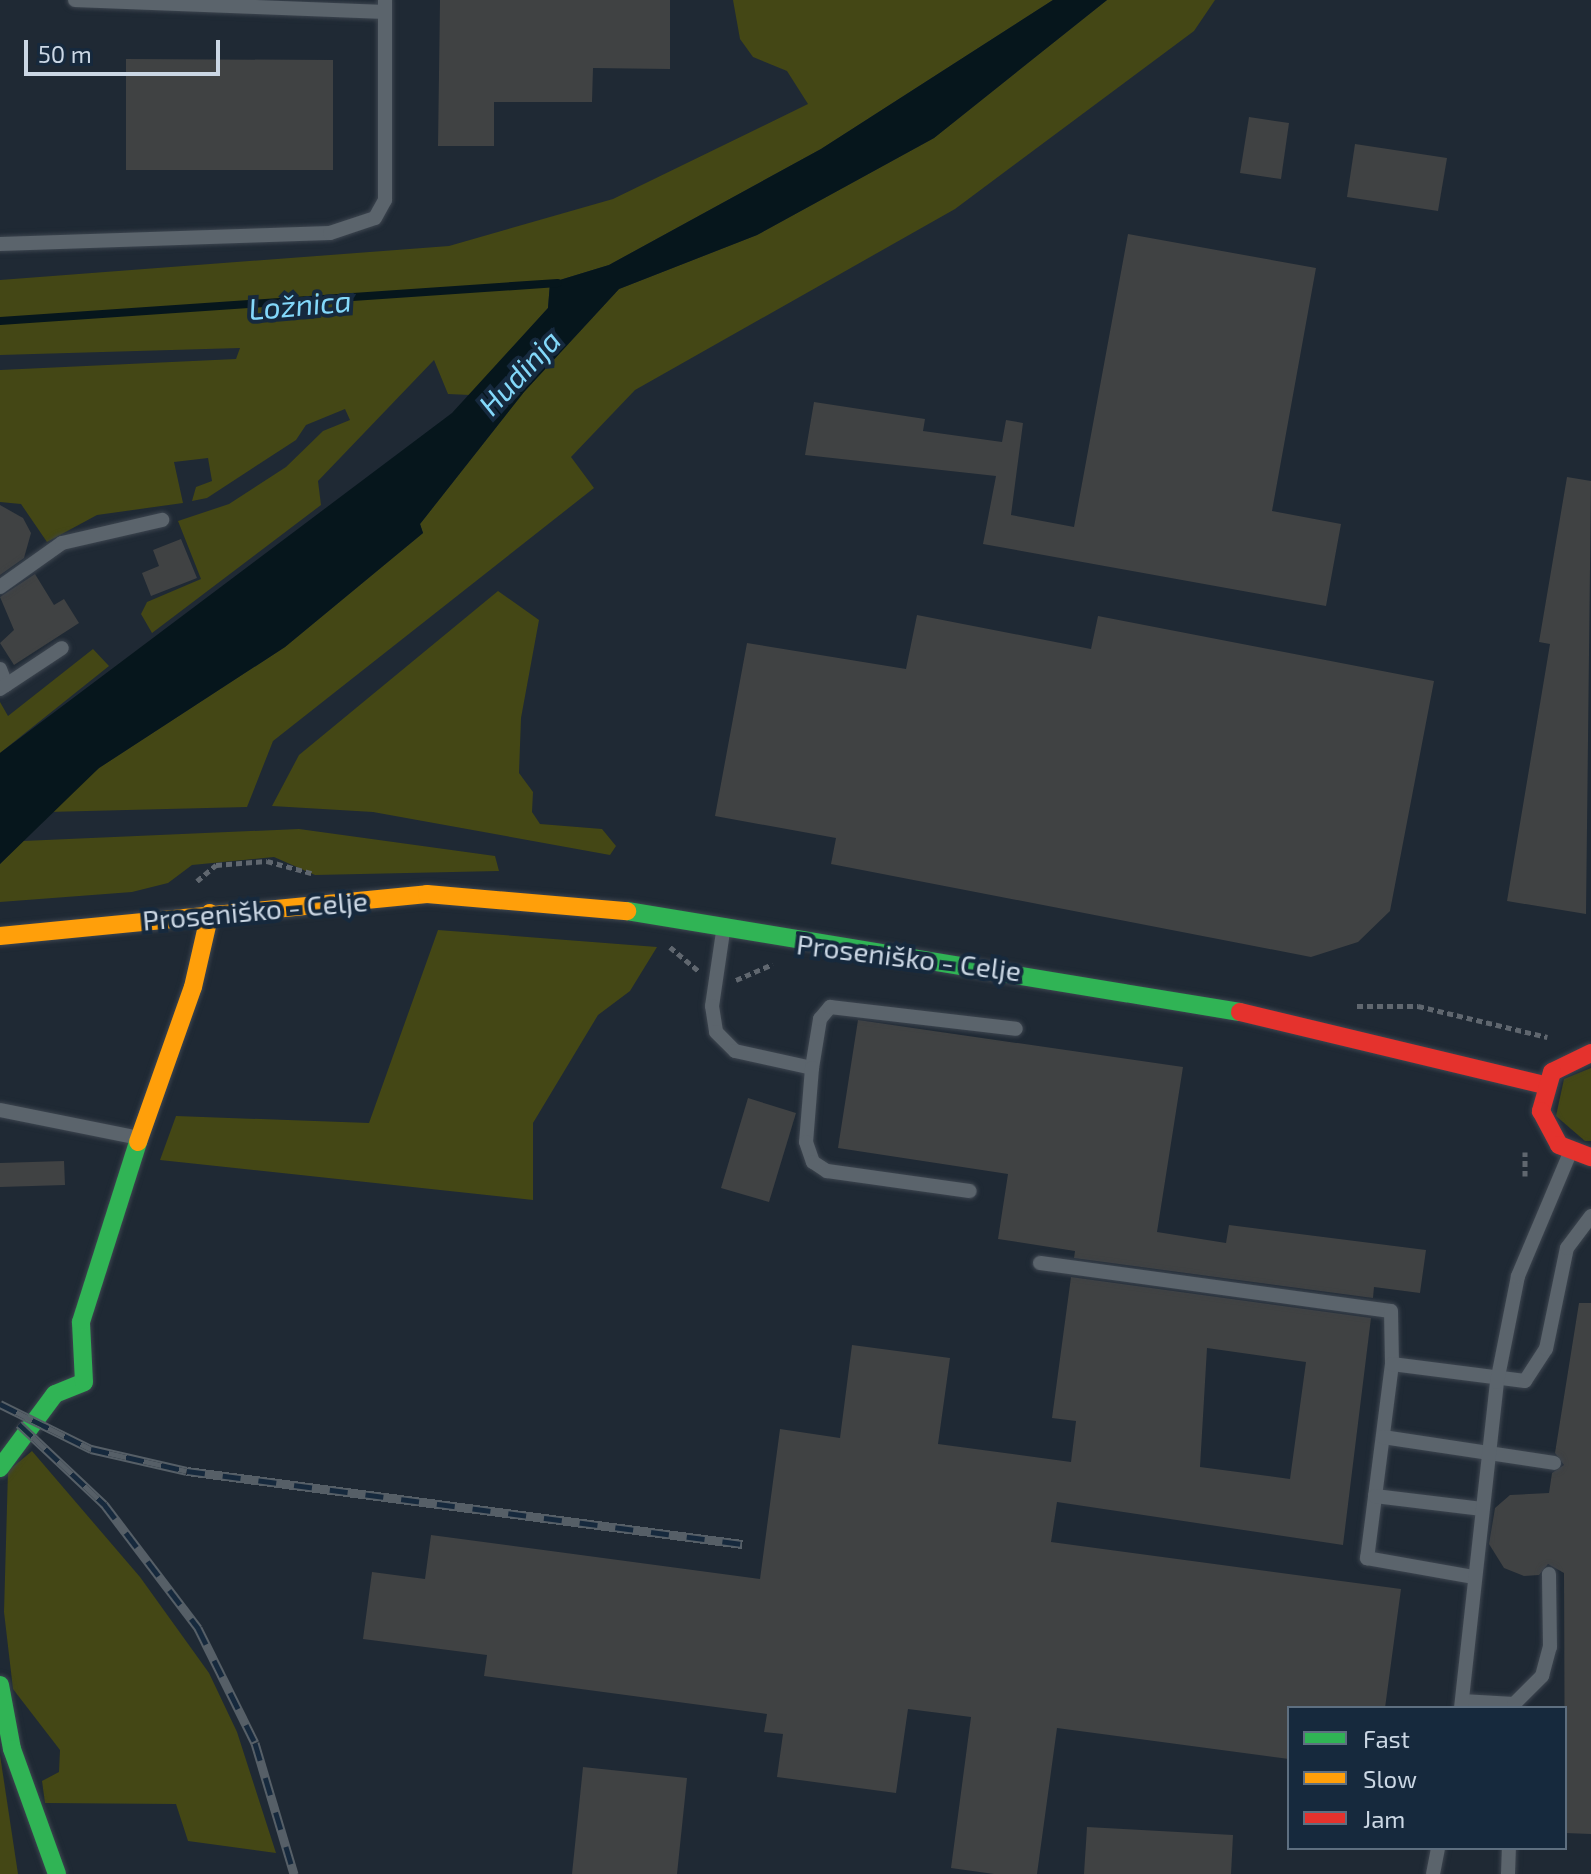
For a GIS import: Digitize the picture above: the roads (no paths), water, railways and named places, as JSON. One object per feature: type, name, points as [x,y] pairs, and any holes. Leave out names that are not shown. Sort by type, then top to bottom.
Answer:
[{"type":"street","points":[[0,936],[427,894],[724,925],[1168,995],[1545,1085]]},
{"type":"street","points":[[0,1468],[55,1394],[84,1382],[81,1322],[139,1138],[193,987],[210,913]]},
{"type":"street","points":[[1591,1053],[1564,1061],[1545,1085],[1544,1123],[1570,1152],[1591,1157]]},
{"type":"street","points":[[0,1685],[12,1749],[57,1874]]},
{"type":"lane","points":[[0,244],[330,233],[375,218],[385,200],[385,6],[75,0]]},
{"type":"lane","points":[[0,587],[62,543],[162,520]]},
{"type":"lane","points":[[0,669],[3,687],[62,648]]},
{"type":"lane","points":[[724,925],[716,1032],[735,1051],[812,1068]]},
{"type":"lane","points":[[970,1191],[827,1171],[813,1162],[806,1142],[812,1068],[820,1019],[830,1007],[1016,1029]]},
{"type":"lane","points":[[0,1110],[139,1138]]},
{"type":"lane","points":[[1549,1574],[1550,1647],[1542,1676],[1514,1706],[1462,1704],[1497,1382],[1518,1276],[1570,1152]]},
{"type":"lane","points":[[1392,1364],[1497,1382],[1525,1381],[1539,1368],[1567,1248],[1591,1216]]},
{"type":"lane","points":[[1040,1263],[1391,1311],[1392,1364],[1367,1558],[1474,1577]]},
{"type":"lane","points":[[1383,1437],[1554,1463]]},
{"type":"lane","points":[[1375,1496],[1482,1509]]},
{"type":"lane","points":[[1433,1874],[1438,1850]]},
{"type":"lane","points":[[1508,1874],[1509,1850]]},
{"type":"water","name":"Hudinja","points":[[1053,0],[1107,0],[934,138],[757,235],[619,289],[524,392],[420,524],[423,533],[285,647],[99,768],[0,864],[0,753],[452,413],[548,308],[550,283],[609,265],[821,149]]},
{"type":"waterway","name":"Ložnica","points":[[0,321],[558,283]]},
{"type":"railway","points":[[0,1404],[91,1449],[187,1471],[742,1544]]},
{"type":"railway","points":[[19,1424],[104,1504],[198,1628],[255,1743],[294,1874]]}]
